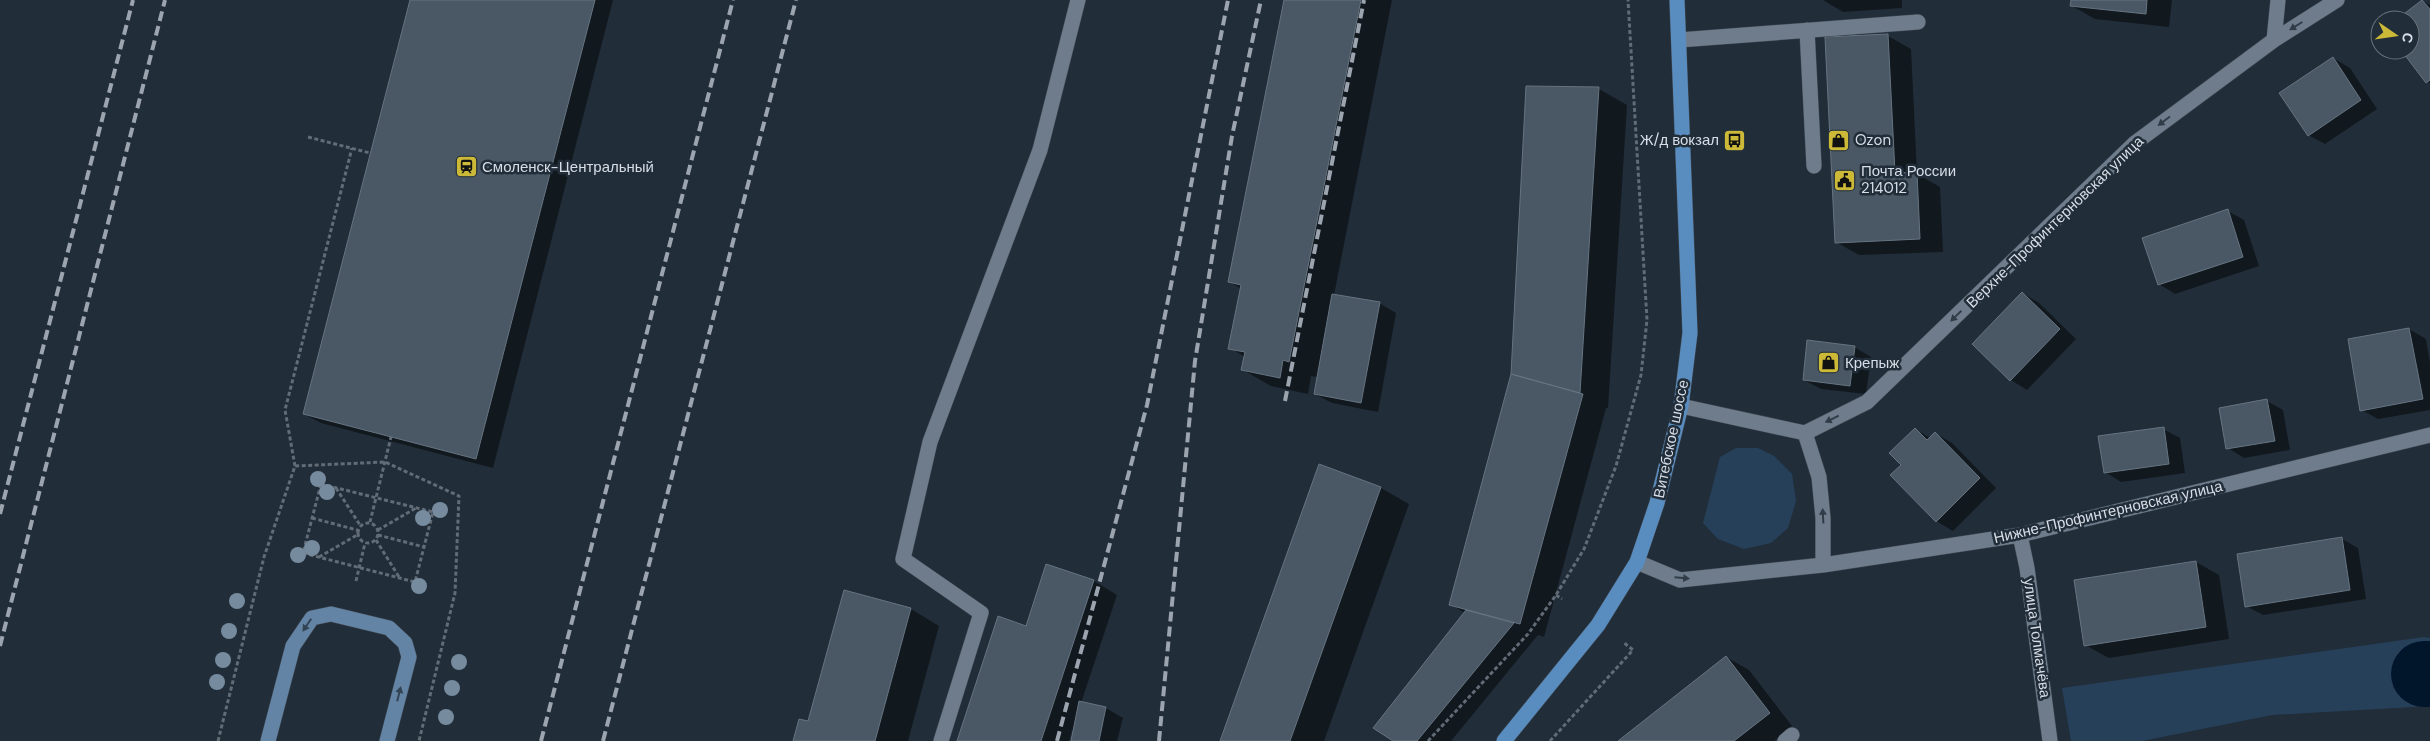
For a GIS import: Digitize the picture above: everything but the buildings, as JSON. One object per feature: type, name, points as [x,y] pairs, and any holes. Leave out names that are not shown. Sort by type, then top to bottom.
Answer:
[{"type":"main road","name":"Витебское шоссе","points":[[1504,741],[1598,625],[1637,562],[1657,503],[1681,406],[1690,333],[1677,0]]},
{"type":"main road","points":[[268,741],[293,646],[312,618],[331,614],[389,628],[405,643],[409,657],[387,741]]},
{"type":"street","points":[[941,741],[981,614],[904,559],[930,442],[1040,150],[1078,0]]},
{"type":"street","points":[[2274,40],[2278,0]]},
{"type":"street","name":"Верхне-Профинтерновская улица","points":[[1805,433],[1867,402],[2135,143],[2274,40],[2337,0]]},
{"type":"street","points":[[1679,40],[1918,22]]},
{"type":"street","points":[[1807,30],[1814,166]]},
{"type":"street","points":[[1681,406],[1805,433],[1819,477],[1823,518],[1822,565]]},
{"type":"street","name":"Нижне-Профинтерновская улица","points":[[1637,562],[1680,580],[1822,565],[2020,535],[2430,435]]},
{"type":"street","name":"улица Толмачёва","points":[[2020,535],[2027,568],[2050,741]]},
{"type":"path","points":[[1428,741],[1528,634],[1556,595],[1584,549],[1613,475],[1641,376],[1647,320],[1628,0]]},
{"type":"path","points":[[308,137],[370,153]]},
{"type":"path","points":[[218,741],[264,556],[295,466],[285,410],[352,148]]},
{"type":"path","points":[[370,522],[391,437]]},
{"type":"path","points":[[295,466],[385,462],[459,496],[455,593],[419,741]]},
{"type":"path","points":[[321,484],[336,487],[434,512],[416,582],[303,553],[321,484]]},
{"type":"path","points":[[336,487],[360,526]]},
{"type":"path","points":[[378,530],[417,508]]},
{"type":"path","points":[[312,518],[357,530]]},
{"type":"path","points":[[365,543],[357,535],[357,530],[360,526],[370,522]]},
{"type":"path","points":[[370,522],[378,530],[376,540]]},
{"type":"path","points":[[318,557],[357,535]]},
{"type":"path","points":[[378,535],[424,547]]},
{"type":"path","points":[[376,540],[399,578]]},
{"type":"path","points":[[365,543],[376,540]]},
{"type":"path","points":[[356,581],[365,543]]},
{"type":"path","points":[[1556,595],[1562,599]]},
{"type":"path","points":[[1550,741],[1633,650],[1622,642]]},
{"type":"shaded area","points":[[1736,448],[1758,448],[1774,456],[1792,474],[1796,501],[1788,528],[1771,543],[1744,549],[1718,539],[1703,523],[1720,457]]},
{"type":"shaded area","points":[[2424,637],[2430,638],[2430,706],[2272,715],[2142,741],[2071,741],[2062,688]]},
{"type":"waterway","points":[[2424,674],[2430,674]]},
{"type":"railway","points":[[0,514],[133,0]]},
{"type":"railway","points":[[0,646],[165,0]]},
{"type":"railway","points":[[541,741],[733,0]]},
{"type":"railway","points":[[603,741],[796,0]]},
{"type":"railway","points":[[1057,741],[1147,405],[1228,0]]},
{"type":"railway","points":[[1159,741],[1195,361],[1232,136],[1261,0]]},
{"type":"railway","points":[[1285,401],[1364,0]]},
{"type":"place","name":"Ж/д вокзал","points":[[1735,140]]},
{"type":"place","name":"Ozon","points":[[1839,140]]},
{"type":"place","name":"Смоленск-Центральный","points":[[466,167]]},
{"type":"place","name":"Почта России 214012","points":[[1845,180]]},
{"type":"place","name":"Крепыж","points":[[1829,363]]}]
